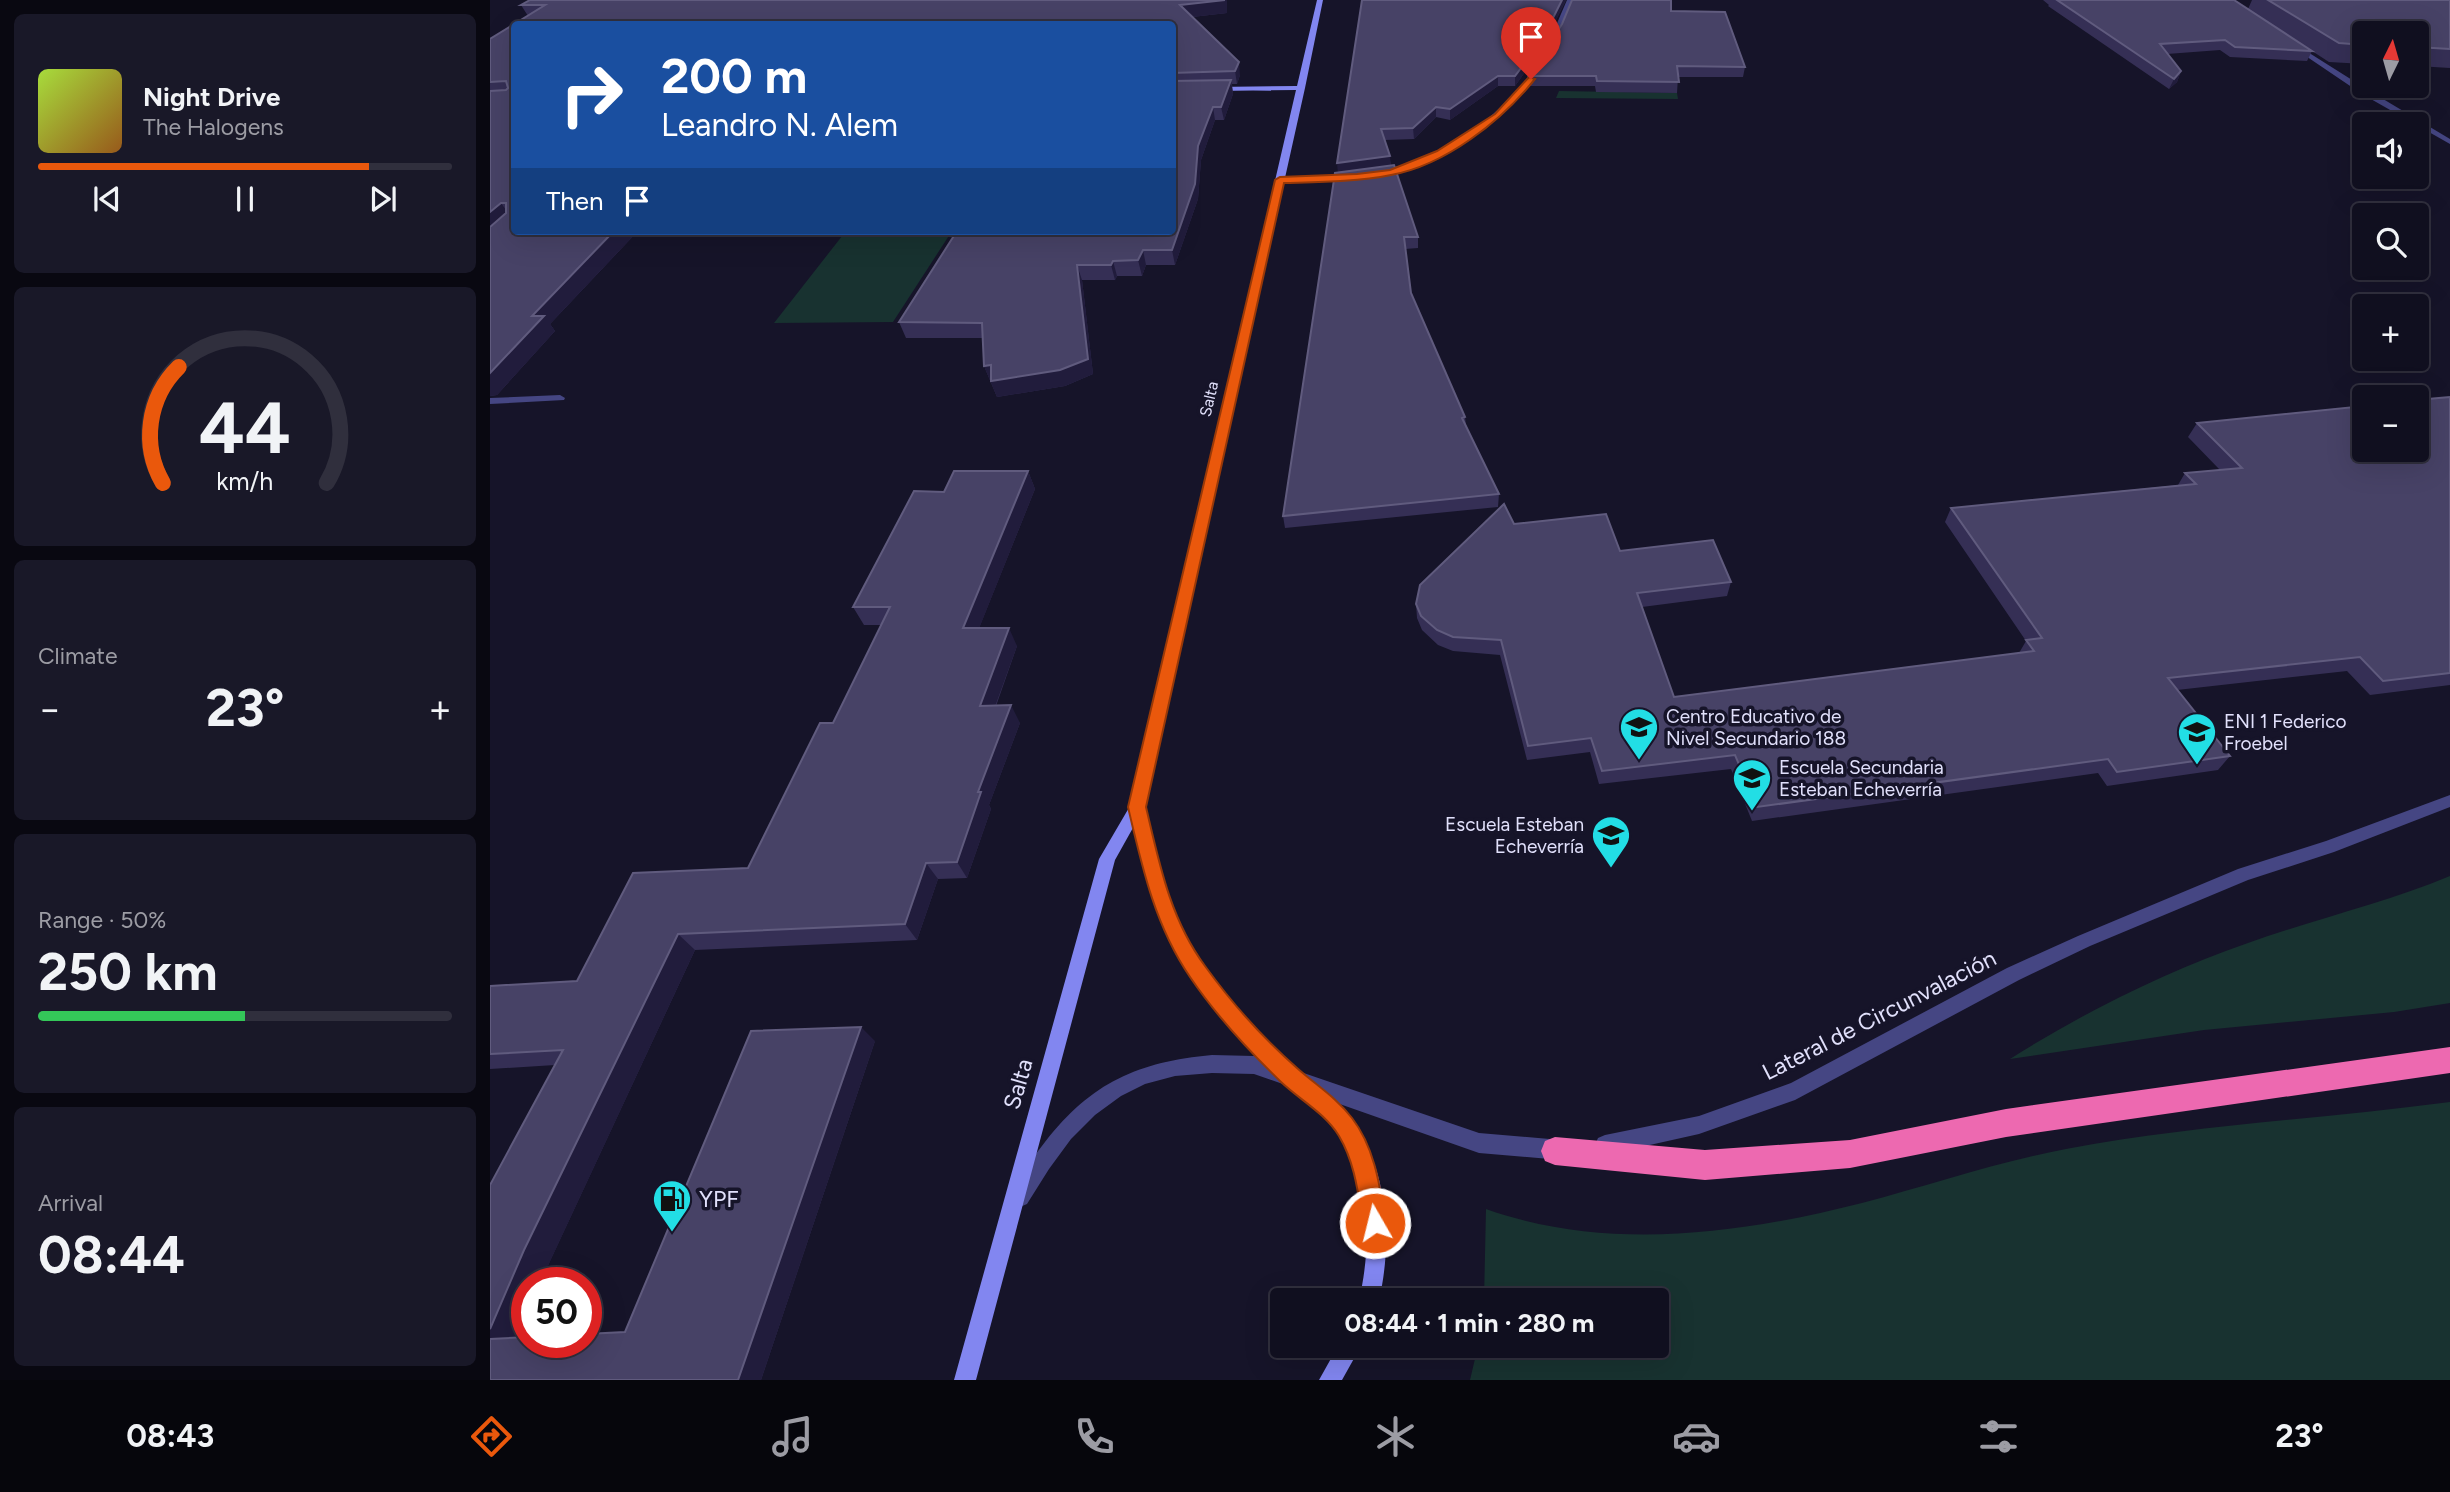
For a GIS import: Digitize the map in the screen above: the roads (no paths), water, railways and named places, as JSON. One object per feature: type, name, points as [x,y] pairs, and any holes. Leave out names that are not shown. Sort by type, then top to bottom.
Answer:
[{"type":"highway","points":[[1555,1151],[1706,1165],[1850,1154],[2006,1123],[2450,1060]]},
{"type":"main road","name":"Salta","points":[[965,1380],[1107,859],[1137,807],[1321,0]]},
{"type":"main road","points":[[1211,89],[1301,88]]},
{"type":"main road","name":"Salta","points":[[1137,807],[1156,886],[1172,930],[1197,971],[1254,1039],[1290,1076],[1320,1099],[1346,1127],[1365,1165],[1373,1202],[1377,1244],[1373,1288]]},
{"type":"main road","points":[[1330,1380],[1343,1358]]},
{"type":"street","points":[[1368,176],[1392,173],[1441,153],[1498,116],[1531,79],[1564,18],[1570,0]]},
{"type":"street","points":[[2289,43],[2450,142]]},
{"type":"street","points":[[1280,180],[1357,177]]},
{"type":"street","points":[[490,401],[560,398]]},
{"type":"street","name":"Lateral de Circunvalación","points":[[1007,1219],[1045,1154],[1078,1117],[1101,1097],[1139,1077],[1183,1065],[1254,1065],[1479,1143],[1555,1151],[1629,1142],[1699,1125],[1795,1091],[2013,974],[2084,941],[2244,874],[2328,847],[2450,801]]},
{"type":"place","name":"Centro Educativo de Nivel Secundario 188","points":[[1639,761]]},
{"type":"place","name":"ENI 1 Federico Froebel","points":[[2197,766]]},
{"type":"place","name":"Escuela Secundaria Esteban Echeverría","points":[[1752,812]]},
{"type":"place","name":"Escuela Esteban Echeverría","points":[[1611,869]]},
{"type":"place","name":"YPF","points":[[672,1233]]}]
